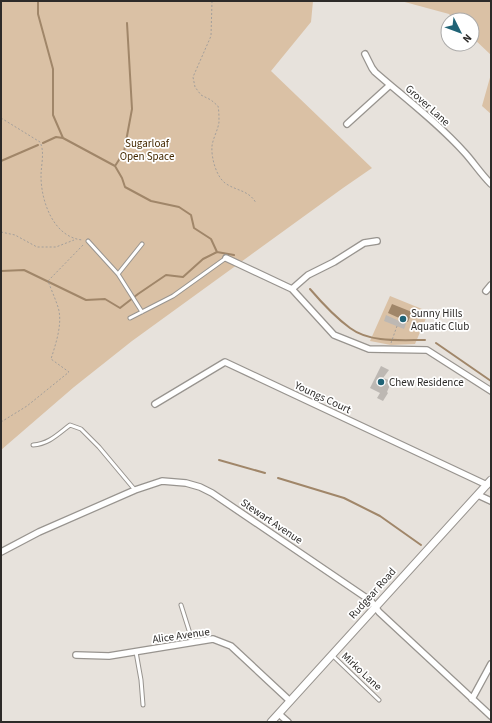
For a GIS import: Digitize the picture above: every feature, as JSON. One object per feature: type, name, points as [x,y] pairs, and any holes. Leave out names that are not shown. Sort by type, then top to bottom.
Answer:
[{"type":"street","points":[[365,54],[372,68],[390,85]]},
{"type":"street","name":"Grover Lane","points":[[348,124],[390,85],[412,102],[442,130],[465,153],[479,172],[491,184]]},
{"type":"street","points":[[292,289],[308,276],[334,262],[364,242],[377,241]]},
{"type":"street","points":[[226,258],[292,289],[334,335],[369,349],[427,350],[491,391]]},
{"type":"street","points":[[486,291],[491,285]]},
{"type":"street","name":"Youngs Court","points":[[155,404],[225,362],[489,483]]},
{"type":"street","name":"Stewart Avenue","points":[[1,552],[39,532],[135,490],[162,481],[186,483],[200,487],[212,493],[371,601],[384,617],[491,716]]},
{"type":"street","name":"Rudgear Road","points":[[271,722],[375,606],[489,483]]},
{"type":"street","points":[[478,495],[491,501]]},
{"type":"street","name":"Alice Avenue","points":[[76,655],[110,656],[213,640],[231,646],[290,701]]},
{"type":"street","points":[[472,698],[491,664]]},
{"type":"street","points":[[279,714],[288,722]]},
{"type":"lane","points":[[88,241],[118,274],[142,312]]},
{"type":"lane","points":[[118,274],[142,244]]},
{"type":"lane","points":[[130,318],[173,296],[226,258]]},
{"type":"lane","points":[[33,445],[41,445],[49,442],[70,425],[81,429],[99,447],[135,490]]},
{"type":"lane","points":[[181,605],[193,643]]},
{"type":"lane","points":[[136,652],[141,680],[143,705]]},
{"type":"lane","name":"Mirko Lane","points":[[332,655],[379,700]]},
{"type":"path","points":[[212,1],[211,36],[193,77],[195,87],[201,95],[211,100],[218,106],[219,122],[212,144],[212,151],[218,175],[230,186],[252,197],[256,203]]},
{"type":"path","points":[[1,118],[40,142],[42,150],[41,177],[45,204],[58,228],[75,240]]},
{"type":"path","points":[[1,232],[16,235],[37,247],[56,247],[75,240],[88,241]]},
{"type":"path","points":[[1,422],[27,406],[69,372],[51,359],[60,319],[58,308],[48,281],[88,241]]},
{"type":"path","points":[[391,343],[397,326]]},
{"type":"green space","name":"Sugarloaf Open Space","points":[[1,1],[313,1],[311,22],[271,71],[372,168],[132,341],[74,387],[1,450]]},
{"type":"green space","points":[[401,1],[491,1],[491,55],[480,45],[480,12],[442,12]]},
{"type":"green space","points":[[491,74],[491,114],[482,106]]},
{"type":"green space","name":"Sunny Hills Aquatic Club","points":[[390,296],[422,309],[427,316],[415,344],[391,345],[370,341]]},
{"type":"shaded area","points":[[392,304],[412,312],[408,322],[388,313]]},
{"type":"building","points":[[386,315],[406,324],[404,329],[384,321]]},
{"type":"building","name":"Chew Residence","points":[[381,366],[389,370],[383,378],[389,380],[387,383],[390,385],[387,392],[388,393],[383,401],[377,398],[380,393],[370,388]]},
{"type":"waterway","points":[[38,1],[38,14],[53,69],[53,115],[63,138]]},
{"type":"waterway","points":[[115,166],[124,152],[132,109],[127,23]]},
{"type":"waterway","points":[[43,143],[56,137],[63,138],[115,166]]},
{"type":"waterway","points":[[1,161],[38,145]]},
{"type":"waterway","points":[[115,166],[125,187],[151,201],[179,207],[191,215],[194,228],[211,239],[217,252],[234,255]]},
{"type":"waterway","points":[[1,271],[24,270],[86,300],[105,299],[120,308],[166,275],[183,277],[203,259],[217,252]]},
{"type":"waterway","points":[[310,289],[334,315],[358,333],[386,340],[425,340]]},
{"type":"waterway","points":[[436,343],[491,381]]},
{"type":"waterway","points":[[219,460],[265,473]]},
{"type":"waterway","points":[[278,478],[344,498],[380,516],[421,545]]},
{"type":"place","name":"Sunny Hills Aquatic Club","points":[[403,319]]},
{"type":"place","name":"Chew Residence","points":[[381,382]]}]
